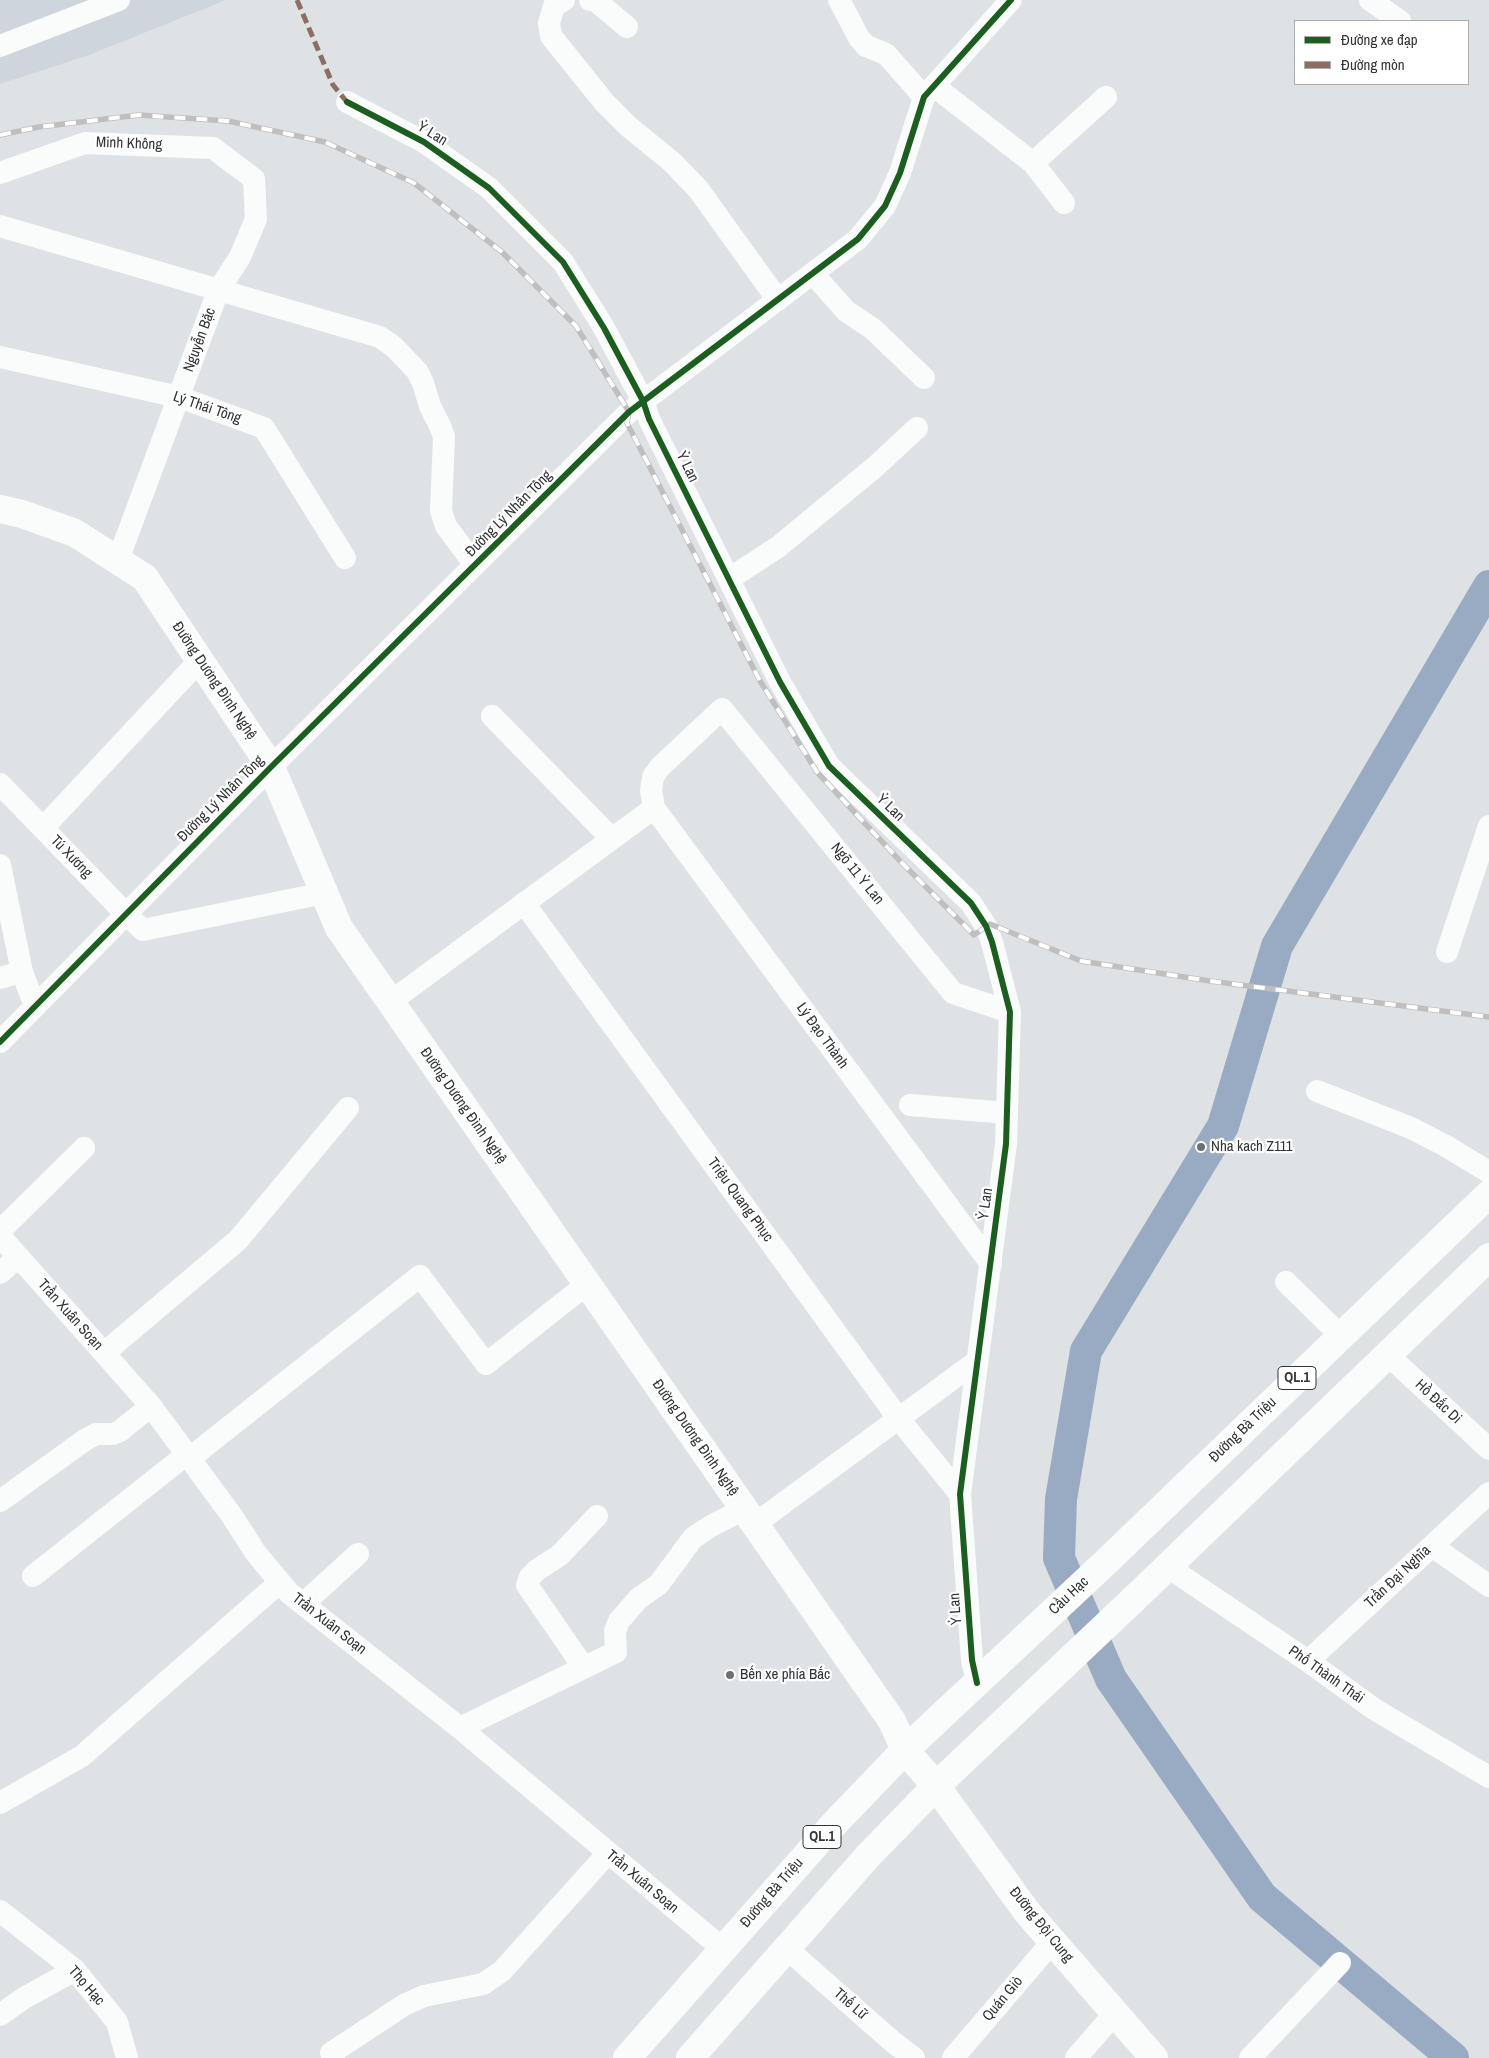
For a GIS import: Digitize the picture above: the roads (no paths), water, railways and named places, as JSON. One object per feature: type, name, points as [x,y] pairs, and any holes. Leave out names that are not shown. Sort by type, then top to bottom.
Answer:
[{"type":"main road","name":"Đường Dương Đình Nghệ","points":[[0,509],[22,514],[75,533],[145,578],[271,767],[339,928],[892,1721],[905,1750]]},
{"type":"main road","name":"Đường Bà Triệu","points":[[1106,1562],[1489,1194]]},
{"type":"main road","points":[[690,2058],[868,1856],[936,1786],[1136,1598],[1489,1257]]},
{"type":"main road","name":"Cầu Hạc","points":[[1032,1631],[1106,1562]]},
{"type":"main road","name":"Đường Bà Triệu","points":[[627,2058],[833,1825],[905,1750],[1032,1631]]},
{"type":"main road","name":"Đường Đội Cung","points":[[905,1750],[936,1786],[1027,1912],[1154,2058]]},
{"type":"street","points":[[564,0],[554,6],[549,23],[551,36],[604,102],[629,127],[648,140],[672,162],[698,189],[778,300]]},
{"type":"street","points":[[590,0],[596,1],[627,27]]},
{"type":"street","points":[[839,0],[859,38],[866,46],[886,54],[929,92],[1033,163],[1064,203]]},
{"type":"street","name":"Đường Lý Nhân Tông","points":[[0,1042],[271,767],[629,412],[858,239],[884,206],[900,173],[929,92],[1011,0]]},
{"type":"street","points":[[1370,0],[1399,20]]},
{"type":"street","points":[[0,46],[108,2]]},
{"type":"street","points":[[1033,163],[1106,97]]},
{"type":"street","name":"Ỷ Lan","points":[[347,102],[424,142],[489,188],[563,262],[604,328],[643,401],[649,419],[780,682],[829,766],[971,904],[992,942],[1010,1012],[1006,1144],[960,1494],[972,1660],[977,1683]]},
{"type":"street","name":"Minh Không","points":[[0,173],[85,142],[213,148],[254,179]]},
{"type":"street","name":"Nguyễn Bặc","points":[[118,560],[218,291],[240,257],[256,219],[254,179]]},
{"type":"street","points":[[0,226],[380,337],[394,347],[417,371],[423,383],[430,406],[444,438],[441,511],[446,526],[475,565]]},
{"type":"street","points":[[813,274],[846,311],[873,329],[924,378]]},
{"type":"street","name":"Lý Thái Tông","points":[[0,357],[179,397],[264,428],[345,558]]},
{"type":"street","points":[[729,579],[778,547],[875,467],[917,428]]},
{"type":"street","points":[[43,828],[200,660]]},
{"type":"street","name":"Ngõ 11 Ỷ Lan","points":[[654,808],[651,790],[656,772],[722,709],[953,993],[1010,1012]]},
{"type":"street","points":[[492,716],[612,839]]},
{"type":"street","name":"Tú Xương","points":[[0,784],[143,930],[324,893]]},
{"type":"street","points":[[390,1002],[654,808]]},
{"type":"street","name":"Lý Đạo Thành","points":[[654,808],[990,1264]]},
{"type":"street","points":[[1447,952],[1482,869],[1489,826]]},
{"type":"street","points":[[0,865],[22,972],[35,1006]]},
{"type":"street","name":"Triệu Quang Phục","points":[[524,903],[898,1418],[960,1494]]},
{"type":"street","points":[[0,978],[22,972]]},
{"type":"street","points":[[1317,1091],[1411,1128],[1446,1146],[1489,1172]]},
{"type":"street","points":[[910,1105],[1007,1113]]},
{"type":"street","points":[[104,1353],[238,1240],[348,1108]]},
{"type":"street","points":[[0,1231],[84,1148]]},
{"type":"street","name":"Trần Xuân Soạn","points":[[0,1236],[151,1406],[232,1516],[255,1552],[289,1593],[460,1728],[723,1949]]},
{"type":"street","points":[[0,1273],[18,1257]]},
{"type":"street","points":[[33,1576],[420,1276],[486,1364],[586,1284]]},
{"type":"street","points":[[1286,1282],[1341,1336]]},
{"type":"street","name":"Hồ Đắc Di","points":[[1388,1355],[1489,1449]]},
{"type":"street","points":[[460,1728],[616,1652],[615,1631],[619,1621],[638,1600],[660,1584],[693,1538],[711,1526],[749,1516],[898,1418],[978,1361]]},
{"type":"street","points":[[0,1502],[84,1440],[96,1434],[113,1434],[120,1431],[151,1406]]},
{"type":"street","name":"Trần Đại Nghĩa","points":[[1308,1661],[1489,1493]]},
{"type":"street","points":[[584,1668],[527,1585],[530,1577],[537,1570],[560,1555],[597,1516]]},
{"type":"street","points":[[1432,1546],[1489,1586]]},
{"type":"street","points":[[303,1604],[358,1554]]},
{"type":"street","name":"Phố Thành Thái","points":[[1168,1567],[1308,1661],[1374,1709],[1489,1777]]},
{"type":"street","points":[[0,1803],[82,1756],[280,1582]]},
{"type":"street","points":[[334,2058],[331,2053],[404,2005],[424,1996],[482,1984],[502,1971],[608,1853]]},
{"type":"street","name":"Thọ Hạc","points":[[0,1912],[75,1970],[117,2022],[127,2058]]},
{"type":"street","name":"Quán Giò","points":[[954,2058],[1053,1941]]},
{"type":"street","name":"Thế Lữ","points":[[786,1948],[893,2042],[914,2058]]},
{"type":"street","points":[[1250,2058],[1340,1963]]},
{"type":"street","points":[[0,2015],[24,1998],[75,1970]]},
{"type":"street","points":[[1076,2058],[1116,2013]]},
{"type":"waterway","points":[[1453,2058],[1262,1897],[1111,1679],[1059,1558],[1061,1499],[1086,1351],[1223,1126],[1277,946],[1489,586]]},
{"type":"railway","points":[[0,135],[39,127],[139,115],[228,121],[325,142],[414,183],[502,252],[576,326],[629,412],[627,423],[760,681],[817,772],[901,862],[974,935],[990,924],[1081,961],[1210,981],[1489,1017]]},
{"type":"place","name":"Nha kach Z111","points":[[1201,1147]]},
{"type":"place","name":"Bến xe phía Bắc","points":[[730,1675]]}]
